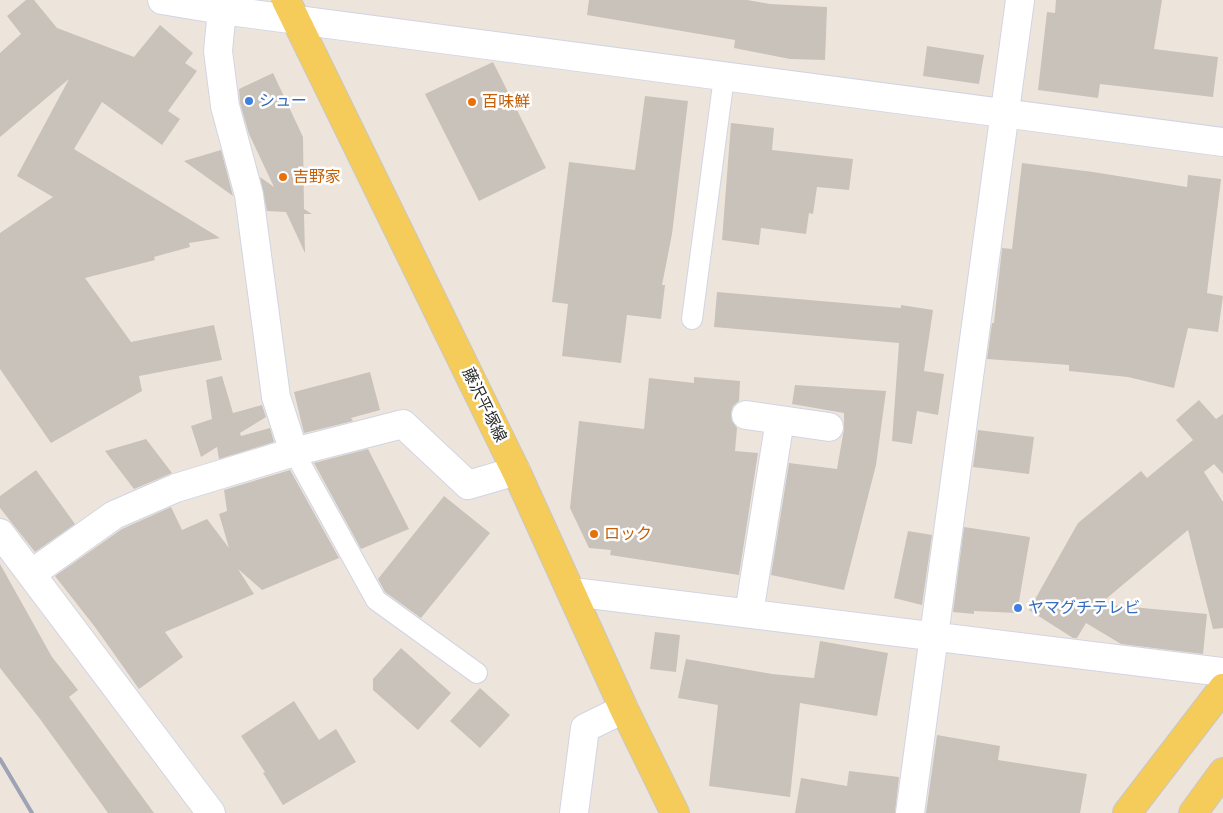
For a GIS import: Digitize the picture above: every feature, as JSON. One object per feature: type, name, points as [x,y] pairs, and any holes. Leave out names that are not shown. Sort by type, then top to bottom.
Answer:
[{"type":"main road","name":"藤沢平塚線","points":[[291,10],[516,471],[573,592],[624,709],[675,813]]},
{"type":"main road","points":[[1127,813],[1223,688]]},
{"type":"main road","points":[[1193,813],[1223,772]]},
{"type":"street","points":[[162,0],[222,10],[291,10],[724,77],[1223,142]]},
{"type":"street","points":[[910,813],[1006,115],[1020,0]]},
{"type":"street","points":[[222,10],[218,51],[225,106],[249,195],[276,397],[294,452]]},
{"type":"street","points":[[746,416],[829,427]]},
{"type":"street","points":[[749,613],[780,420]]},
{"type":"street","points":[[31,574],[114,515],[176,488],[294,452],[403,424],[468,486],[516,471]]},
{"type":"street","points":[[0,533],[211,813]]},
{"type":"street","points":[[573,592],[1223,672]]},
{"type":"street","points":[[574,813],[585,728],[624,709]]},
{"type":"lane","points":[[692,319],[724,77]]},
{"type":"lane","points":[[294,452],[376,600],[476,673]]},
{"type":"building","points":[[26,0],[34,0],[57,28],[134,57],[160,25],[193,53],[185,63],[197,71],[168,111],[180,119],[162,145],[102,102],[74,149],[220,238],[189,243],[190,247],[154,257],[155,260],[85,278],[131,342],[214,325],[222,360],[139,376],[142,391],[51,443],[0,369],[0,233],[53,197],[17,176],[69,79],[0,137],[0,53],[21,34],[7,16]]},
{"type":"building","points":[[589,0],[747,0],[770,4],[827,7],[825,60],[790,59],[734,48],[735,40],[587,15]]},
{"type":"building","points":[[1056,0],[1162,0],[1154,49],[1218,57],[1213,97],[1100,84],[1098,98],[1038,90],[1047,12],[1055,13]]},
{"type":"building","points":[[927,46],[984,55],[979,84],[923,76]]},
{"type":"building","points":[[493,62],[546,168],[479,201],[425,94]]},
{"type":"building","points":[[273,73],[303,137],[304,209],[312,214],[304,214],[305,253],[286,212],[267,211],[260,177],[274,187],[249,134],[240,103],[239,89]]},
{"type":"building","points":[[645,96],[688,101],[672,234],[662,285],[665,285],[661,319],[627,315],[621,363],[562,356],[568,304],[552,302],[569,162],[635,170]]},
{"type":"building","points":[[731,123],[774,128],[772,150],[853,159],[849,190],[817,187],[813,214],[809,213],[806,234],[761,228],[759,245],[722,240]]},
{"type":"building","points":[[221,150],[233,196],[184,161]]},
{"type":"building","points":[[1022,163],[1187,187],[1188,175],[1221,179],[1207,293],[1223,296],[1218,332],[1188,328],[1174,388],[1128,377],[1069,371],[1069,365],[987,359],[992,323],[994,323],[1002,248],[1012,249]]},
{"type":"building","points":[[717,292],[901,308],[901,305],[933,310],[924,371],[944,374],[938,415],[917,411],[912,444],[892,441],[899,343],[714,327]]},
{"type":"building","points":[[370,372],[380,410],[351,418],[353,421],[304,433],[294,392]]},
{"type":"building","points":[[222,376],[233,413],[262,405],[266,417],[240,433],[241,436],[270,428],[274,442],[219,459],[217,447],[201,457],[191,426],[212,419],[206,380]]},
{"type":"building","points":[[694,377],[740,381],[739,401],[733,406],[731,413],[732,421],[737,428],[735,451],[758,453],[739,575],[610,555],[611,550],[589,548],[570,508],[579,421],[644,429],[649,378],[694,383]]},
{"type":"building","points":[[795,385],[886,391],[876,465],[844,590],[771,575],[789,463],[837,469],[844,429],[844,413],[792,404]]},
{"type":"building","points":[[1199,400],[1216,419],[1223,414],[1223,474],[1214,464],[1204,472],[1223,502],[1223,628],[1213,629],[1188,530],[1100,604],[1207,614],[1203,654],[1121,644],[1086,623],[1077,638],[1073,638],[1029,610],[1078,523],[1141,471],[1147,478],[1193,440],[1176,420]]},
{"type":"building","points":[[978,430],[1034,437],[1029,474],[973,467]]},
{"type":"building","points":[[146,439],[172,473],[134,489],[105,451]]},
{"type":"building","points":[[368,449],[409,529],[361,549],[314,463]]},
{"type":"building","points":[[36,470],[75,524],[35,552],[0,508],[0,496]]},
{"type":"building","points":[[290,470],[339,558],[262,590],[238,569],[254,594],[165,632],[183,657],[139,689],[95,627],[55,576],[122,529],[171,507],[182,530],[207,519],[229,548],[219,514],[227,511],[224,490]]},
{"type":"building","points":[[444,496],[490,533],[421,618],[385,592],[378,579]]},
{"type":"building","points":[[964,527],[1030,537],[1017,613],[974,611],[974,614],[953,612]]},
{"type":"building","points":[[908,531],[932,535],[922,605],[894,598]]},
{"type":"building","points":[[0,564],[52,657],[78,690],[69,697],[154,813],[108,813],[40,719],[0,668]]},
{"type":"building","points":[[655,632],[680,635],[676,672],[650,669]]},
{"type":"building","points":[[820,641],[888,653],[877,716],[800,703],[790,797],[709,786],[718,705],[678,698],[686,659],[772,674],[814,678]]},
{"type":"building","points":[[401,648],[451,693],[418,730],[373,690],[373,679]]},
{"type":"building","points":[[480,688],[510,715],[480,748],[450,721]]},
{"type":"building","points":[[294,701],[319,740],[336,729],[356,762],[283,805],[263,773],[265,772],[241,736]]},
{"type":"building","points":[[937,735],[1000,746],[998,760],[1087,774],[1080,813],[926,813]]},
{"type":"building","points":[[849,771],[899,777],[895,813],[795,813],[801,778],[847,786]]},
{"type":"railway","points":[[0,759],[32,813]]},
{"type":"place","name":"シュー","points":[[249,101]]},
{"type":"place","name":"百味鮮","points":[[472,102]]},
{"type":"place","name":"吉野家","points":[[283,177]]},
{"type":"place","name":"ロック","points":[[594,534]]},
{"type":"place","name":"ヤマグチテレビ","points":[[1018,608]]}]
